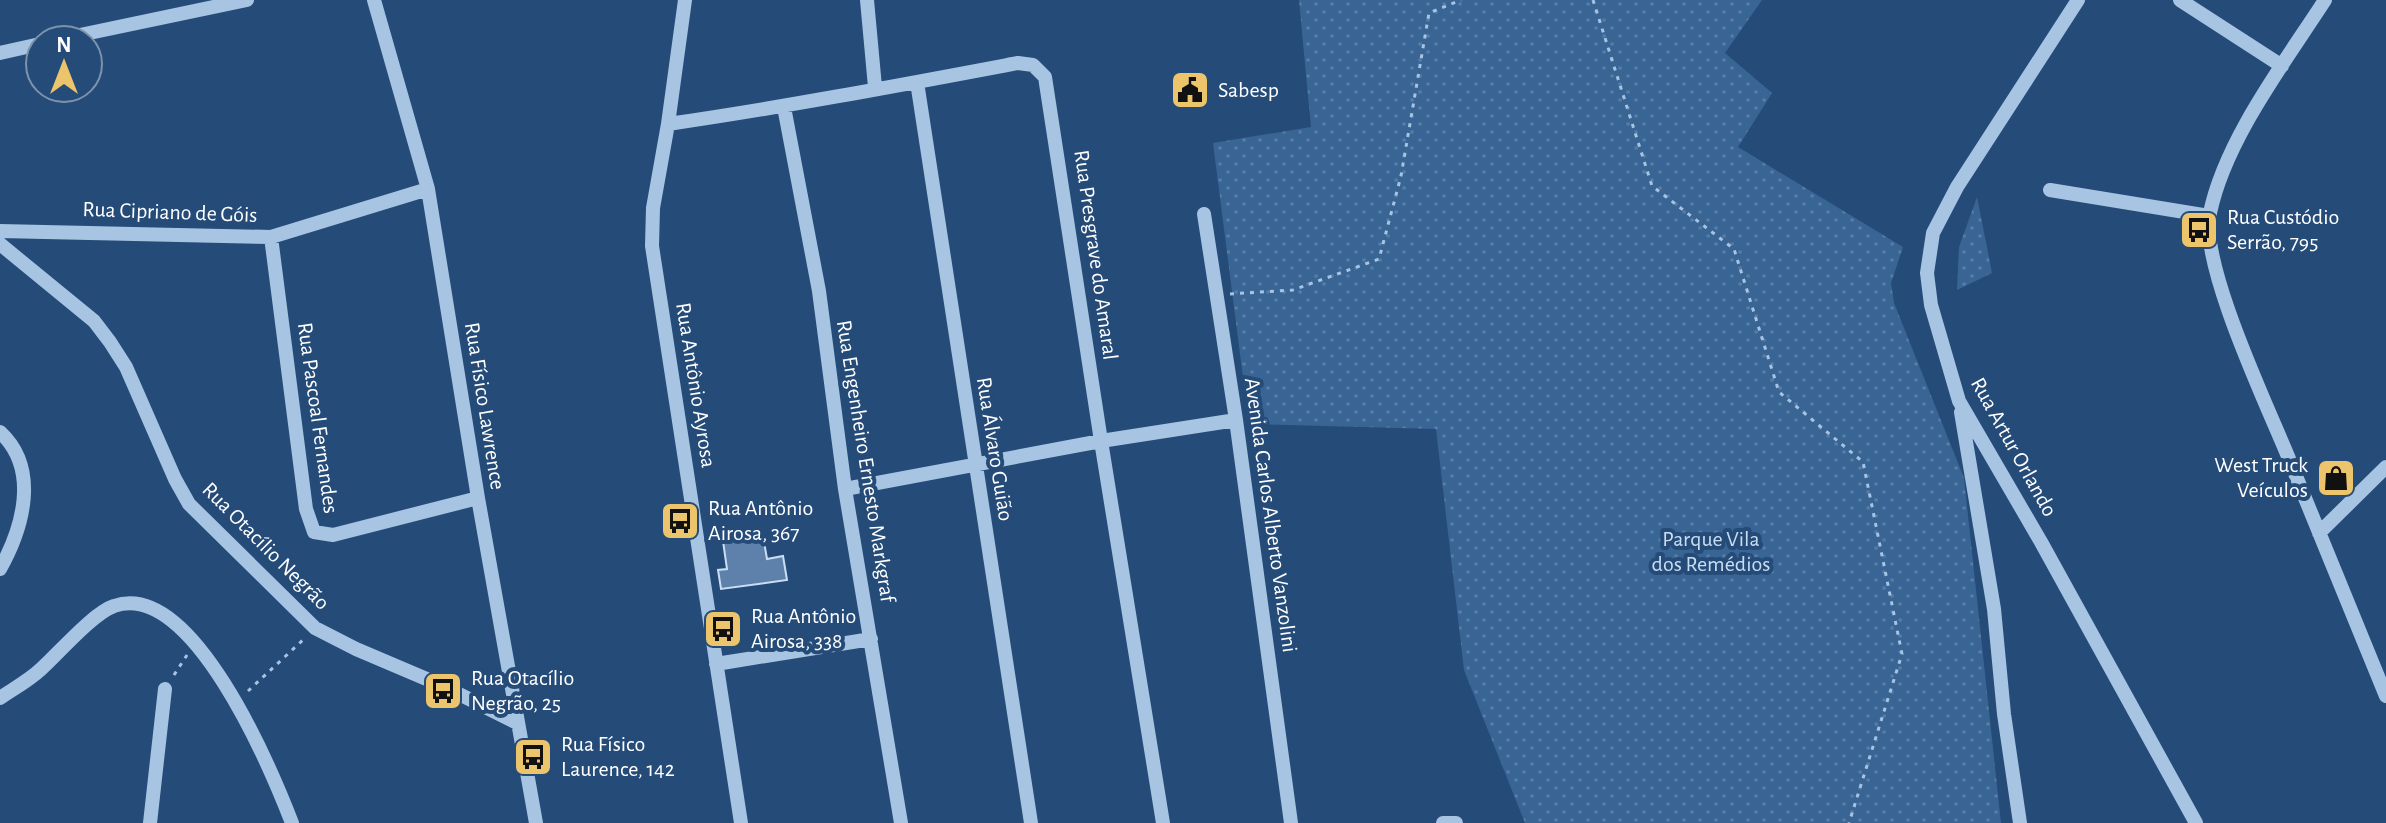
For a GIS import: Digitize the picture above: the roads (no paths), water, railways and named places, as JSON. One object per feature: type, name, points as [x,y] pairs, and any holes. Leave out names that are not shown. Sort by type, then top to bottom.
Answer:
[{"type":"street","points":[[104,30],[247,0]]},
{"type":"street","name":"Rua Físico Lawrence","points":[[374,0],[428,189],[478,498],[536,823]]},
{"type":"street","name":"Rua Antônio Ayrosa","points":[[685,0],[653,208],[652,246],[741,823]]},
{"type":"street","points":[[867,0],[875,87]]},
{"type":"street","name":"Rua Artur Orlando","points":[[2078,0],[1957,187],[1933,233],[1927,273],[1931,305],[1959,401],[2041,542],[2196,823]]},
{"type":"street","points":[[2180,0],[2282,66]]},
{"type":"street","points":[[2325,0],[2239,137],[2209,216],[2215,270],[2247,357],[2386,696]]},
{"type":"street","points":[[0,53],[24,48]]},
{"type":"street","name":"Rua Presgrave do Amaral","points":[[668,124],[784,107],[875,87],[1018,63],[1033,65],[1045,77],[1163,823]]},
{"type":"street","name":"Rua Álvaro Guião","points":[[917,82],[1031,823]]},
{"type":"street","name":"Rua Engenheiro Ernesto Markgraf","points":[[784,107],[819,291],[845,489],[901,823]]},
{"type":"street","name":"Rua Cipriano de Góis","points":[[0,231],[271,237],[428,189]]},
{"type":"street","points":[[2050,190],[2209,216]]},
{"type":"street","name":"Avenida Carlos Alberto Vanzolini","points":[[1204,214],[1236,420],[1291,823]]},
{"type":"street","name":"Rua Pascoal Fernandes","points":[[271,237],[306,509],[314,532],[333,535],[478,498]]},
{"type":"street","name":"Rua Otacílio Negrão","points":[[0,244],[94,321],[126,367],[189,504],[315,628],[517,723]]},
{"type":"street","points":[[1959,401],[1994,609],[2004,714],[2020,823]]},
{"type":"street","points":[[845,489],[1101,441],[1236,420]]},
{"type":"street","points":[[0,432],[20,459],[25,481],[23,513],[12,547],[0,569]]},
{"type":"street","points":[[2319,533],[2386,467]]},
{"type":"street","points":[[0,698],[37,673],[96,617],[112,606],[139,604],[161,614],[194,643],[217,669],[236,701],[292,823]]},
{"type":"street","points":[[716,664],[871,639]]},
{"type":"street","points":[[150,823],[165,689]]},
{"type":"street","points":[[1443,823],[1456,823]]},
{"type":"place","name":"Sabesp","points":[[1190,90]]},
{"type":"place","name":"Rua Custódio Serrão, 795","points":[[2199,230]]},
{"type":"place","name":"West Truck Veículos","points":[[2336,478]]},
{"type":"place","name":"Rua Antônio Airosa, 367","points":[[680,521]]},
{"type":"place","name":"Rua Antônio Airosa, 338","points":[[723,629]]},
{"type":"place","name":"Rua Otacílio Negrão, 25","points":[[443,691]]},
{"type":"place","name":"Rua Físico Laurence, 142","points":[[533,757]]},
{"type":"park label","name":"Parque Vila dos Remédios","points":[[1711,552]]}]
